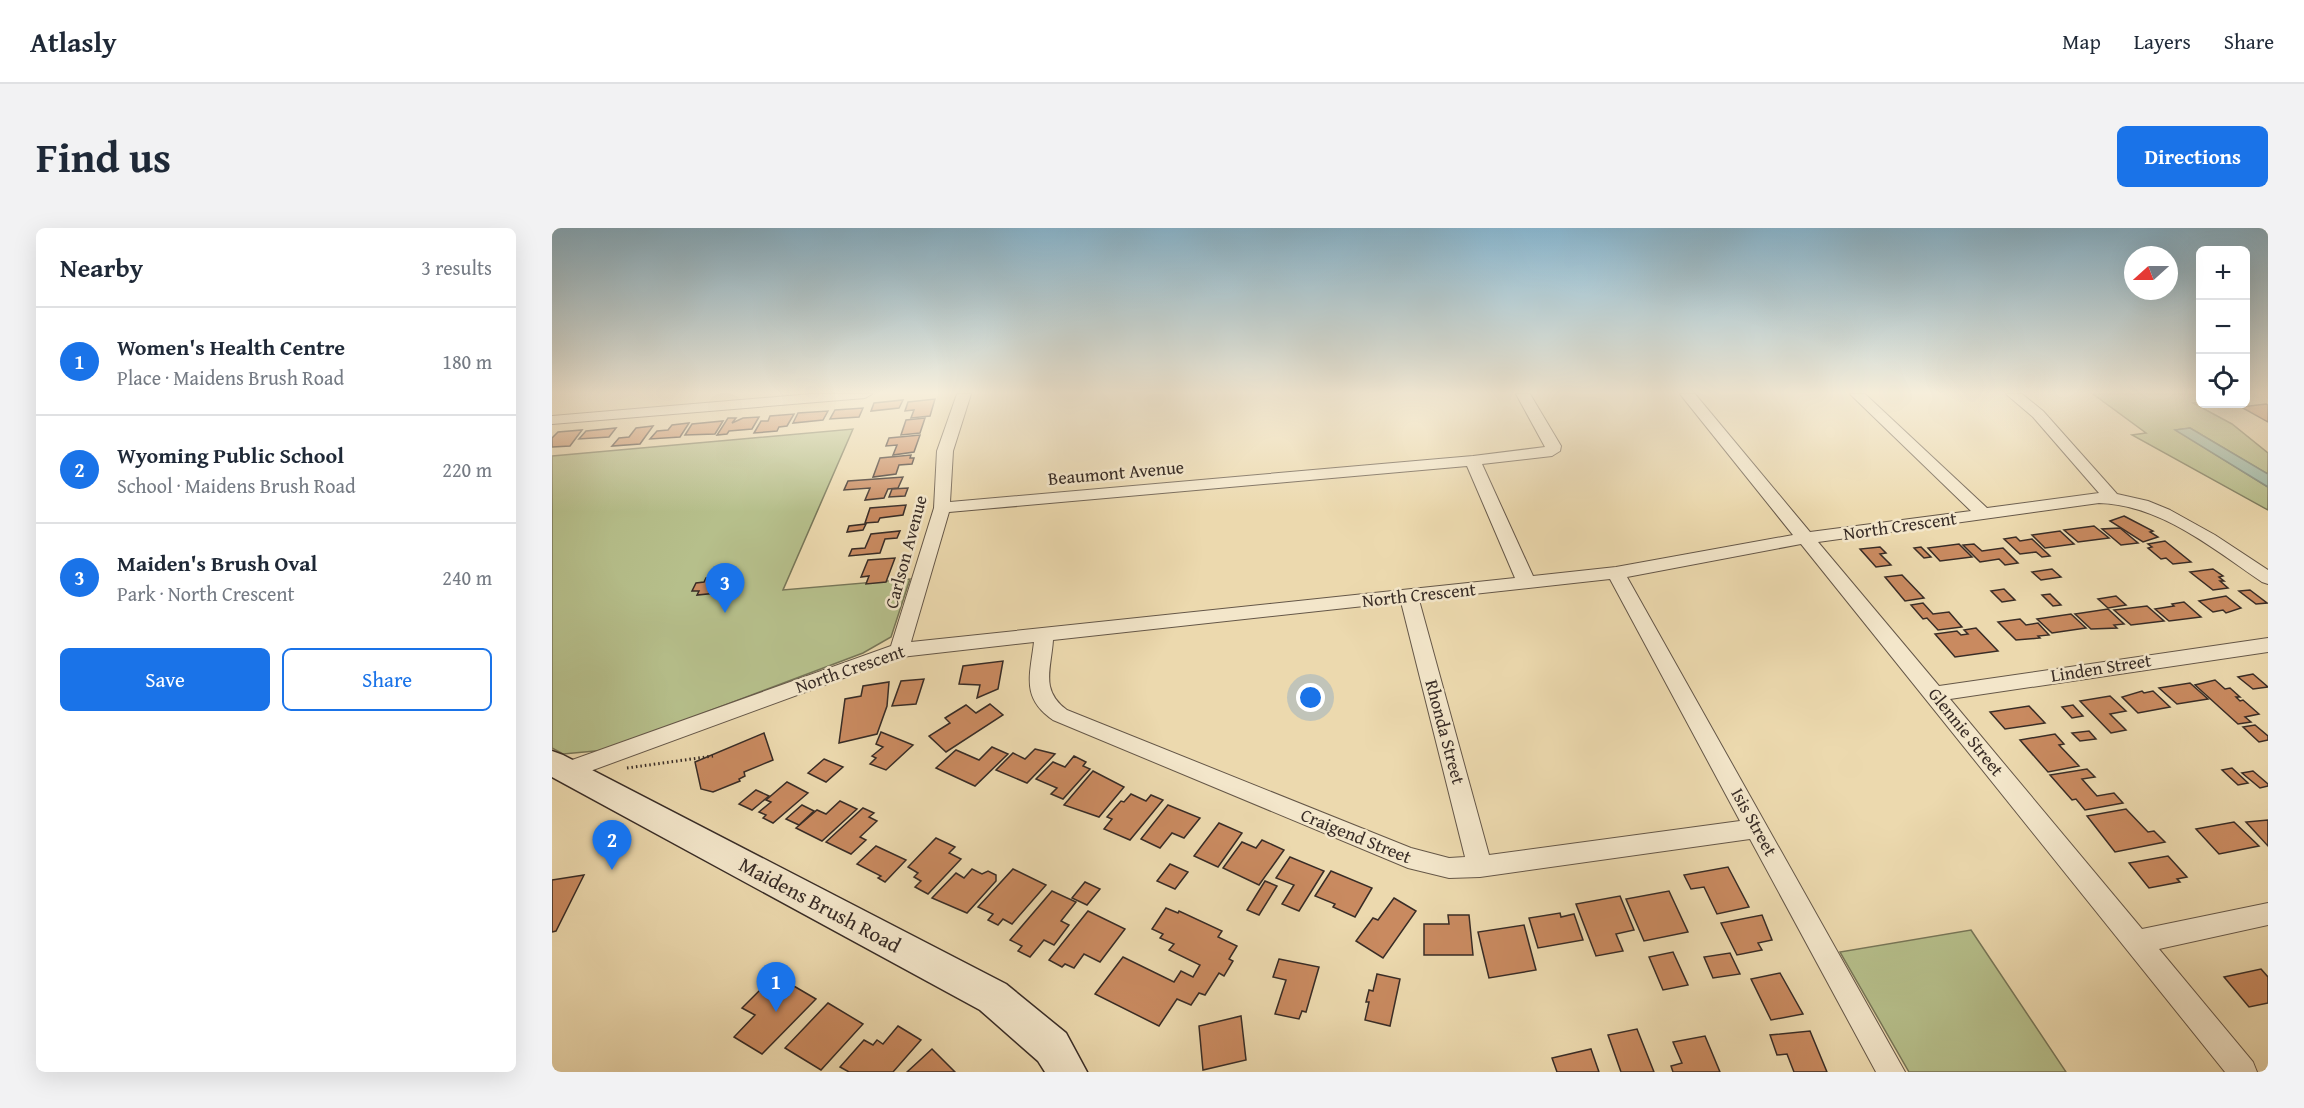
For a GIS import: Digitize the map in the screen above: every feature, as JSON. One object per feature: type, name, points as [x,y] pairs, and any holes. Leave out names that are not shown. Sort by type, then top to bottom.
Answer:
[{"type":"street","name":"Carlson Avenue","points":[[899,650],[942,508],[945,451],[951,433]]},
{"type":"street","name":"Beaumont Avenue","points":[[942,508],[1552,451],[1553,446],[1546,433]]},
{"type":"street","name":"Glennie Street","points":[[1721,433],[2243,1072]]},
{"type":"street","points":[[1899,433],[1985,515]]},
{"type":"street","points":[[2055,433],[2111,497]]},
{"type":"street","points":[[1473,460],[1527,584]]},
{"type":"street","name":"North Crescent","points":[[559,767],[899,650],[1616,573],[1807,538],[2111,497],[2133,500],[2156,509],[2268,578]]},
{"type":"street","name":"Isis Street","points":[[1616,573],[1891,1072]]},
{"type":"street","name":"Rhonda Street","points":[[1409,597],[1480,867]]},
{"type":"street","name":"Craigend Street","points":[[1044,635],[1039,689],[1046,705],[1060,715],[1408,858],[1449,868],[1480,867],[1757,828]]},
{"type":"street","name":"Linden Street","points":[[1935,694],[2268,645]]},
{"type":"street","name":"Maidens Brush Road","points":[[559,767],[993,997],[1052,1047],[1067,1072]]},
{"type":"street","points":[[2137,942],[2268,914]]},
{"type":"path","points":[[627,768],[713,756]]},
{"type":"green space","points":[[804,433],[851,433],[783,590],[910,579],[891,637],[863,653],[606,750],[563,754],[552,748],[552,456]]},
{"type":"green space","points":[[2181,433],[2268,487],[2268,510],[2132,435]]},
{"type":"green space","points":[[2199,433],[2244,433],[2268,453],[2268,474]]},
{"type":"green space","points":[[1971,930],[2066,1072],[1909,1072],[1840,952]]},
{"type":"shaded area","points":[[2181,433],[2199,433],[2268,474],[2268,487]]},
{"type":"building","points":[[557,433],[579,433],[570,446],[552,447],[552,438]]},
{"type":"building","points":[[584,433],[612,433],[609,437],[579,439]]},
{"type":"building","points":[[632,433],[648,433],[640,444],[612,446],[619,438],[629,437]]},
{"type":"building","points":[[655,433],[682,433],[680,437],[650,439]]},
{"type":"building","points":[[686,433],[715,433],[715,434],[685,435]]},
{"type":"building","points":[[920,435],[914,452],[893,455],[897,445],[886,446],[889,438]]},
{"type":"building","points":[[911,455],[910,458],[914,458],[912,464],[899,465],[896,474],[873,477],[880,458]]},
{"type":"building","points":[[903,477],[898,488],[888,489],[884,498],[865,500],[870,488],[844,490],[848,481]]},
{"type":"building","points":[[908,488],[905,496],[889,497],[892,489]]},
{"type":"building","points":[[906,505],[903,515],[880,518],[878,522],[865,523],[870,508]]},
{"type":"building","points":[[2124,516],[2153,531],[2150,532],[2158,537],[2143,542],[2110,521]]},
{"type":"building","points":[[866,524],[863,530],[847,532],[849,526]]},
{"type":"building","points":[[2094,526],[2109,538],[2078,542],[2064,530]]},
{"type":"building","points":[[2120,528],[2138,543],[2121,545],[2102,529]]},
{"type":"building","points":[[900,531],[897,538],[885,539],[880,553],[849,556],[852,549],[865,548],[871,534]]},
{"type":"building","points":[[2060,531],[2074,544],[2045,548],[2032,535]]},
{"type":"building","points":[[2016,537],[2020,541],[2032,539],[2050,556],[2042,557],[2036,552],[2020,554],[2004,539]]},
{"type":"building","points":[[2165,541],[2191,562],[2173,564],[2166,558],[2161,559],[2148,548],[2152,547],[2148,544]]},
{"type":"building","points":[[1959,544],[1972,557],[1940,561],[1928,548]]},
{"type":"building","points":[[1974,544],[1982,551],[2003,548],[2018,563],[2005,565],[1999,559],[1980,562],[1963,545]]},
{"type":"building","points":[[1880,547],[1886,553],[1880,554],[1891,565],[1876,567],[1860,549]]},
{"type":"building","points":[[1921,547],[1931,557],[1924,558],[1914,548]]},
{"type":"building","points":[[895,558],[886,582],[866,584],[869,576],[861,577],[868,560]]},
{"type":"building","points":[[2052,569],[2061,577],[2041,580],[2032,572]]},
{"type":"building","points":[[2213,569],[2223,576],[2219,577],[2224,581],[2220,581],[2228,588],[2213,590],[2190,572]]},
{"type":"building","points":[[736,574],[734,578],[741,578],[736,587],[730,587],[727,592],[697,595],[699,591],[692,591],[696,583],[704,582],[706,578]]},
{"type":"building","points":[[1902,575],[1924,598],[1905,601],[1885,577]]},
{"type":"building","points":[[2004,589],[2015,600],[2002,602],[1991,591]]},
{"type":"building","points":[[2250,590],[2267,603],[2256,604],[2239,591]]},
{"type":"building","points":[[2050,594],[2061,605],[2053,606],[2042,595]]},
{"type":"building","points":[[2116,596],[2126,605],[2108,608],[2098,599]]},
{"type":"building","points":[[2226,596],[2241,608],[2226,613],[2223,610],[2213,612],[2199,601]]},
{"type":"building","points":[[2184,602],[2201,617],[2169,621],[2155,609],[2174,606],[2172,604]]},
{"type":"building","points":[[1923,603],[1933,614],[1949,612],[1962,627],[1938,630],[1927,618],[1923,619],[1911,605]]},
{"type":"building","points":[[2147,606],[2164,621],[2131,625],[2114,610]]},
{"type":"building","points":[[2108,609],[2124,624],[2114,625],[2117,628],[2091,629],[2075,614]]},
{"type":"building","points":[[2071,614],[2086,628],[2052,633],[2037,619]]},
{"type":"building","points":[[2020,619],[2026,625],[2038,623],[2049,635],[2016,640],[1998,622]]},
{"type":"building","points":[[1976,628],[1998,651],[1955,657],[1935,634],[1957,631],[1961,635],[1968,634],[1964,630]]},
{"type":"building","points":[[1003,661],[998,689],[977,698],[980,685],[959,684],[963,666]]},
{"type":"building","points":[[2253,674],[2268,687],[2253,689],[2238,677]]},
{"type":"building","points":[[924,679],[916,704],[892,706],[901,681]]},
{"type":"building","points":[[2215,680],[2225,689],[2230,688],[2240,697],[2236,697],[2240,701],[2243,700],[2259,714],[2245,717],[2251,722],[2238,724],[2195,685]]},
{"type":"building","points":[[889,682],[887,706],[877,734],[839,743],[845,699],[861,696],[863,686]]},
{"type":"building","points":[[2190,683],[2208,699],[2177,704],[2159,688]]},
{"type":"building","points":[[2142,691],[2144,693],[2153,691],[2170,707],[2138,713],[2122,697]]},
{"type":"building","points":[[2110,696],[2126,711],[2110,714],[2126,730],[2111,733],[2080,701]]},
{"type":"building","points":[[990,704],[1003,715],[946,752],[929,736],[950,723],[945,718],[966,705],[976,713]]},
{"type":"building","points":[[2073,705],[2083,716],[2072,718],[2062,707]]},
{"type":"building","points":[[2029,706],[2045,723],[2005,729],[1990,712]]},
{"type":"building","points":[[2255,725],[2268,736],[2268,740],[2259,742],[2243,727]]},
{"type":"building","points":[[2089,731],[2096,739],[2080,741],[2072,733]]},
{"type":"building","points":[[881,732],[913,745],[886,770],[870,764],[876,758],[872,756],[883,747],[876,744]]},
{"type":"building","points":[[764,733],[773,760],[744,772],[745,776],[739,779],[740,781],[713,792],[701,789],[695,762]]},
{"type":"building","points":[[2055,734],[2064,744],[2059,745],[2079,766],[2048,772],[2020,740]]},
{"type":"building","points":[[992,747],[1008,754],[975,786],[936,768],[956,750],[979,760]]},
{"type":"building","points":[[1035,749],[1055,754],[1027,783],[996,770],[1013,753],[1025,759]]},
{"type":"building","points":[[1074,756],[1086,762],[1083,766],[1090,769],[1063,799],[1051,794],[1057,788],[1036,779],[1053,762],[1065,767]]},
{"type":"building","points":[[824,759],[843,767],[826,782],[808,773]]},
{"type":"building","points":[[2232,768],[2248,783],[2238,785],[2222,770]]},
{"type":"building","points":[[2087,769],[2095,777],[2082,779],[2097,796],[2114,793],[2123,803],[2085,810],[2076,799],[2072,800],[2050,775]]},
{"type":"building","points":[[1093,771],[1124,787],[1099,817],[1064,805]]},
{"type":"building","points":[[2253,771],[2268,786],[2260,788],[2242,773]]},
{"type":"building","points":[[787,782],[808,793],[773,823],[763,818],[766,815],[759,812],[771,802],[766,800]]},
{"type":"building","points":[[756,790],[769,796],[752,810],[739,804]]},
{"type":"building","points":[[1131,794],[1146,801],[1151,795],[1163,800],[1130,840],[1104,829],[1112,819],[1107,817],[1121,801],[1124,802]]},
{"type":"building","points":[[840,801],[857,809],[822,841],[796,828],[817,810],[826,814]]},
{"type":"building","points":[[802,805],[814,811],[799,825],[786,819]]},
{"type":"building","points":[[1168,805],[1200,818],[1184,838],[1172,833],[1160,848],[1141,839]]},
{"type":"building","points":[[863,808],[874,813],[869,817],[877,821],[860,837],[866,840],[851,854],[826,842]]},
{"type":"building","points":[[2126,809],[2148,832],[2154,831],[2165,842],[2115,852],[2087,816]]},
{"type":"building","points":[[2268,820],[2268,846],[2246,822]]},
{"type":"building","points":[[2234,822],[2259,846],[2219,854],[2196,829]]},
{"type":"building","points":[[1219,823],[1242,833],[1218,867],[1194,856]]},
{"type":"building","points":[[936,838],[955,847],[949,853],[961,859],[928,894],[915,887],[921,881],[914,877],[918,873],[908,867]]},
{"type":"building","points":[[1262,840],[1284,850],[1259,885],[1223,868],[1242,842],[1256,848]]},
{"type":"building","points":[[876,846],[906,860],[885,882],[878,878],[881,876],[857,864]]},
{"type":"building","points":[[2168,856],[2187,877],[2177,879],[2180,882],[2149,888],[2129,863]]},
{"type":"building","points":[[1290,857],[1324,871],[1299,911],[1282,904],[1294,885],[1276,878]]},
{"type":"building","points":[[1170,864],[1188,872],[1175,889],[1157,881]]},
{"type":"building","points":[[1728,867],[1749,907],[1717,914],[1704,887],[1691,889],[1684,875]]},
{"type":"building","points":[[972,869],[982,874],[988,871],[996,875],[996,881],[967,913],[932,898],[956,873],[964,878]]},
{"type":"building","points":[[1013,869],[1046,885],[1012,924],[1003,919],[998,925],[988,920],[993,914],[978,907]]},
{"type":"building","points":[[1331,871],[1372,888],[1355,917],[1333,907],[1335,904],[1315,896]]},
{"type":"building","points":[[584,875],[556,931],[552,932],[552,880]]},
{"type":"building","points":[[1265,881],[1277,886],[1259,915],[1247,910]]},
{"type":"building","points":[[1085,882],[1100,889],[1087,905],[1072,898]]},
{"type":"building","points":[[1052,891],[1076,902],[1061,921],[1069,925],[1054,945],[1044,940],[1030,957],[1018,951],[1022,946],[1010,940]]},
{"type":"building","points":[[1669,891],[1688,932],[1644,941],[1626,899]]},
{"type":"building","points":[[1620,896],[1634,930],[1616,934],[1623,951],[1596,956],[1576,904]]},
{"type":"building","points":[[1394,898],[1416,911],[1383,958],[1356,941],[1373,918],[1378,920]]},
{"type":"building","points":[[1166,908],[1178,913],[1179,911],[1222,931],[1218,937],[1237,946],[1229,959],[1233,961],[1224,976],[1219,973],[1205,995],[1199,993],[1191,1005],[1177,999],[1159,1026],[1095,994],[1123,957],[1174,982],[1181,971],[1193,977],[1200,965],[1169,950],[1174,944],[1160,938],[1163,934],[1152,929]]},
{"type":"building","points":[[1088,911],[1125,929],[1100,962],[1084,954],[1074,968],[1065,964],[1062,967],[1049,960]]},
{"type":"building","points":[[1560,913],[1561,917],[1574,914],[1583,940],[1538,948],[1529,918]]},
{"type":"building","points":[[1448,915],[1469,915],[1473,955],[1424,955],[1424,924],[1449,924]]},
{"type":"building","points":[[1762,915],[1772,940],[1758,943],[1762,950],[1737,955],[1721,923]]},
{"type":"building","points":[[1524,925],[1536,970],[1489,978],[1478,932]]},
{"type":"building","points":[[1673,952],[1688,985],[1663,990],[1649,957]]},
{"type":"building","points":[[1730,953],[1740,974],[1713,978],[1704,957]]},
{"type":"building","points":[[1279,959],[1319,967],[1306,1012],[1302,1011],[1299,1019],[1275,1014],[1286,980],[1273,977]]},
{"type":"building","points":[[2261,969],[2268,977],[2268,1003],[2249,1007],[2224,977]]},
{"type":"building","points":[[1780,973],[1803,1014],[1771,1020],[1751,979]]},
{"type":"building","points":[[1377,974],[1400,979],[1390,1026],[1365,1020],[1369,990],[1373,991]]},
{"type":"building","points":[[775,975],[816,999],[762,1054],[734,1037],[755,1015],[742,1008]]},
{"type":"building","points":[[828,1003],[863,1024],[821,1070],[785,1048]]},
{"type":"building","points":[[1241,1016],[1246,1060],[1203,1070],[1199,1026]]},
{"type":"building","points":[[898,1026],[921,1040],[893,1072],[849,1072],[840,1067],[864,1040],[873,1045],[877,1040],[883,1044]]},
{"type":"building","points":[[1637,1029],[1654,1072],[1621,1072],[1608,1035]]},
{"type":"building","points":[[1810,1031],[1827,1072],[1794,1072],[1787,1054],[1777,1055],[1770,1035]]},
{"type":"building","points":[[1705,1036],[1720,1072],[1673,1072],[1671,1066],[1682,1063],[1673,1042]]},
{"type":"building","points":[[932,1049],[955,1072],[907,1072]]},
{"type":"building","points":[[1591,1049],[1599,1072],[1557,1072],[1552,1058]]},
{"type":"place","name":"Maiden's Brush Oval","points":[[725,613]]},
{"type":"place","name":"Wyoming Public School","points":[[612,870]]},
{"type":"place","name":"Women's Health Centre","points":[[776,1012]]}]
